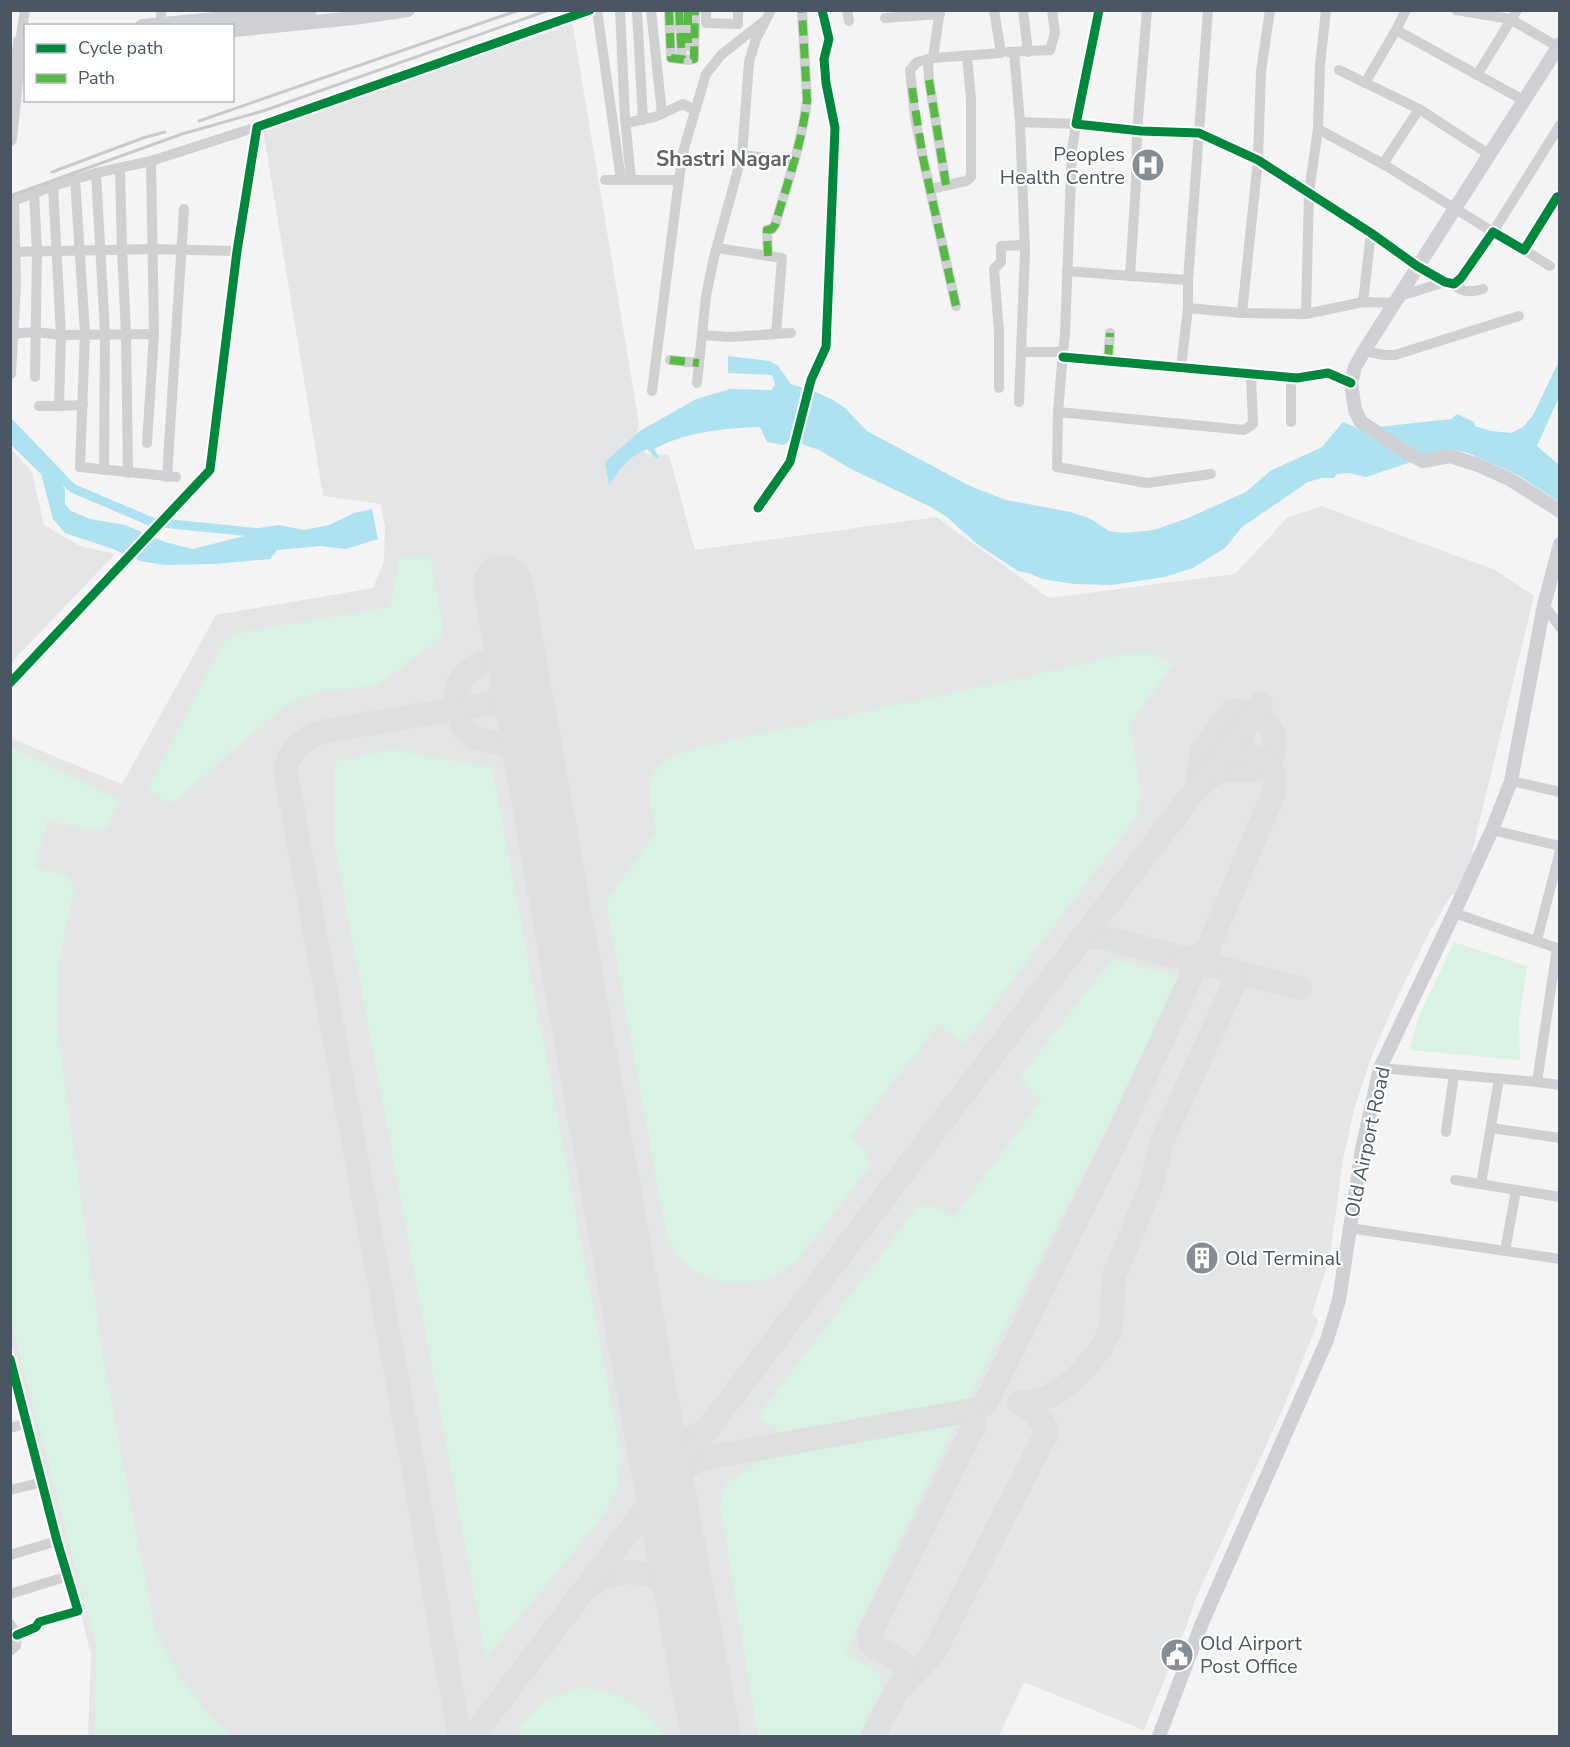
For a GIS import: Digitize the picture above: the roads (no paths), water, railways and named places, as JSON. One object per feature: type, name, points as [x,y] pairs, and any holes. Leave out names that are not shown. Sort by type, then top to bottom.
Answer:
[{"type":"main road","points":[[146,24],[161,17],[228,24],[252,16],[310,10]]},
{"type":"main road","points":[[252,16],[385,10]]},
{"type":"main road","points":[[234,29],[272,28],[408,10]]},
{"type":"main road","points":[[10,139],[18,46]]},
{"type":"main road","points":[[1559,46],[1364,351],[1355,367],[1351,383],[1355,410],[1362,422],[1405,452],[1423,461],[1450,456],[1478,465],[1511,480],[1560,511]]},
{"type":"main road","name":"Old Airport Road","points":[[1159,1737],[1202,1623],[1327,1340],[1340,1300],[1362,1149],[1380,1068],[1492,830],[1511,781],[1544,605],[1559,549]]},
{"type":"street","points":[[18,46],[25,10]]},
{"type":"street","points":[[10,374],[14,286],[12,201],[96,172],[150,161],[257,127],[590,10]]},
{"type":"street","points":[[597,10],[626,180]]},
{"type":"street","points":[[620,10],[626,123],[626,180]]},
{"type":"street","points":[[636,10],[643,120]]},
{"type":"street","points":[[651,10],[662,114]]},
{"type":"street","points":[[669,10],[671,58],[685,59],[694,59],[695,10]]},
{"type":"street","points":[[679,10],[685,59]]},
{"type":"street","points":[[685,59],[687,10]]},
{"type":"street","points":[[706,10],[706,23],[738,24],[738,10]]},
{"type":"street","points":[[717,10],[723,23]]},
{"type":"street","points":[[723,23],[726,10]]},
{"type":"street","points":[[768,256],[767,230],[772,229],[774,225],[794,161],[807,100],[802,10]]},
{"type":"street","points":[[758,508],[790,462],[811,380],[826,347],[835,128],[826,83],[824,59],[829,39],[822,10]]},
{"type":"street","points":[[994,10],[1001,53]]},
{"type":"street","points":[[1023,10],[1028,52]]},
{"type":"street","points":[[956,306],[915,118],[910,75],[912,66],[916,62],[930,58],[1050,50],[1055,33],[1052,10]]},
{"type":"street","points":[[1100,10],[1072,150],[1057,467],[1147,483],[1212,474]]},
{"type":"street","points":[[1130,276],[1137,131],[1147,10]]},
{"type":"street","points":[[1181,367],[1188,308],[1188,280],[1208,10]]},
{"type":"street","points":[[1242,314],[1258,160],[1260,71],[1270,10]]},
{"type":"street","points":[[1306,314],[1309,192],[1318,129],[1320,65],[1326,10]]},
{"type":"street","points":[[1365,83],[1406,10]]},
{"type":"street","points":[[1456,10],[1514,15],[1559,46]]},
{"type":"street","points":[[885,18],[940,12],[930,58],[929,80],[946,185]]},
{"type":"street","points":[[652,391],[683,153],[694,110],[706,74],[721,55],[769,14]]},
{"type":"street","points":[[697,382],[706,296],[742,155],[749,62],[756,39],[769,14]]},
{"type":"street","points":[[1477,75],[1514,15]]},
{"type":"street","points":[[1396,30],[1525,101]]},
{"type":"street","points":[[1014,52],[1020,122],[1025,245],[1019,402]]},
{"type":"street","points":[[930,189],[966,181],[971,177],[971,99],[967,56]]},
{"type":"street","points":[[1339,70],[1419,110],[1490,155]]},
{"type":"street","points":[[626,123],[662,114],[683,104],[694,110]]},
{"type":"street","points":[[1383,164],[1419,110]]},
{"type":"street","points":[[1020,122],[1076,124],[1137,131],[1199,132],[1258,160],[1371,233],[1417,266],[1457,288],[1466,291],[1483,289]]},
{"type":"street","points":[[1188,308],[1242,314],[1306,314],[1363,302],[1397,299],[1461,278],[1493,232],[1560,125]]},
{"type":"street","points":[[10,684],[210,471],[237,251],[257,127]]},
{"type":"street","points":[[1318,129],[1383,164],[1550,266]]},
{"type":"street","points":[[742,155],[794,161]]},
{"type":"street","points":[[147,443],[154,334],[150,161]]},
{"type":"street","points":[[120,168],[128,473]]},
{"type":"street","points":[[96,172],[105,333],[104,470]]},
{"type":"street","points":[[75,180],[85,333],[80,467],[172,477],[184,209]]},
{"type":"street","points":[[605,180],[679,180]]},
{"type":"street","points":[[53,186],[61,335],[59,406]]},
{"type":"street","points":[[34,193],[37,251],[35,377]]},
{"type":"street","points":[[1524,250],[1557,197],[1560,196]]},
{"type":"street","points":[[1363,302],[1371,233]]},
{"type":"street","points":[[999,388],[999,332],[994,269],[1001,262],[1001,246],[1025,245]]},
{"type":"street","points":[[717,248],[782,258],[776,333]]},
{"type":"street","points":[[13,252],[153,249],[237,251]]},
{"type":"street","points":[[1067,271],[1188,280]]},
{"type":"street","points":[[14,286],[36,288]]},
{"type":"street","points":[[1364,351],[1395,355],[1519,316]]},
{"type":"street","points":[[12,334],[35,332],[61,335],[154,334]]},
{"type":"street","points":[[702,335],[729,337],[791,333]]},
{"type":"street","points":[[1108,360],[1110,333]]},
{"type":"street","points":[[1022,352],[1063,354],[1291,378],[1328,374],[1351,383]]},
{"type":"street","points":[[670,360],[699,363]]},
{"type":"street","points":[[1058,412],[1244,430],[1253,424],[1251,375]]},
{"type":"street","points":[[1291,378],[1291,422]]},
{"type":"street","points":[[39,406],[105,410]]},
{"type":"street","points":[[1544,605],[1560,627]]},
{"type":"street","points":[[1511,781],[1560,792]]},
{"type":"street","points":[[1492,830],[1560,846]]},
{"type":"street","points":[[1537,940],[1555,893],[1560,851]]},
{"type":"street","points":[[1454,913],[1558,948],[1537,1082]]},
{"type":"street","points":[[1380,1068],[1560,1085]]},
{"type":"street","points":[[1446,1132],[1454,1074]]},
{"type":"street","points":[[1482,1184],[1499,1078]]},
{"type":"street","points":[[1491,1128],[1560,1138]]},
{"type":"street","points":[[1455,1180],[1560,1197]]},
{"type":"street","points":[[1505,1251],[1516,1190]]},
{"type":"street","points":[[1349,1228],[1560,1259]]},
{"type":"street","points":[[11,1362],[57,1541],[78,1611],[39,1622],[36,1627],[17,1635]]},
{"type":"street","points":[[10,1428],[27,1423]]},
{"type":"street","points":[[10,1490],[43,1482]]},
{"type":"street","points":[[10,1555],[57,1541]]},
{"type":"street","points":[[10,1594],[68,1576]]},
{"type":"street","points":[[10,1624],[17,1635],[16,1646],[10,1651]]},
{"type":"water","points":[[728,356],[770,361],[778,366],[791,384],[833,400],[845,408],[867,431],[970,486],[1006,500],[1071,512],[1091,519],[1109,531],[1125,533],[1154,530],[1188,518],[1246,492],[1270,471],[1322,447],[1343,422],[1359,429],[1451,419],[1457,414],[1474,422],[1475,426],[1491,431],[1511,433],[1523,427],[1533,415],[1559,361],[1559,397],[1537,446],[1559,465],[1560,499],[1558,501],[1518,475],[1468,453],[1450,449],[1366,477],[1349,473],[1337,474],[1334,478],[1322,478],[1308,482],[1242,527],[1225,548],[1193,568],[1165,577],[1111,585],[1075,584],[1042,579],[1018,571],[977,544],[947,517],[931,507],[849,468],[819,450],[790,440],[784,445],[767,442],[760,427],[720,430],[666,443],[654,449],[659,457],[657,459],[647,449],[625,464],[609,485],[605,462],[640,431],[696,399],[730,389],[772,390],[775,384],[772,375],[728,373]]},
{"type":"water","points":[[10,432],[16,433],[59,479],[65,489],[65,504],[71,511],[90,519],[125,525],[165,542],[193,549],[248,535],[253,529],[279,525],[304,530],[329,525],[354,513],[372,509],[378,539],[346,549],[321,546],[277,550],[270,559],[215,564],[164,565],[140,561],[65,533],[53,519],[41,474],[11,445]]},
{"type":"waterway","points":[[10,423],[72,488],[152,522],[261,533]]},
{"type":"railway","points":[[199,121],[519,10]]},
{"type":"railway","points":[[10,196],[182,134],[263,111],[549,10]]},
{"type":"railway","points":[[52,172],[165,132]]},
{"type":"place","name":"Peoples Health Centre","points":[[1148,165]]},
{"type":"place","name":"Old Terminal","points":[[1202,1258]]},
{"type":"place","name":"Old Airport Post Office","points":[[1177,1655]]},
{"type":"district","name":"Shastri Nagar","points":[[723,159]]}]
